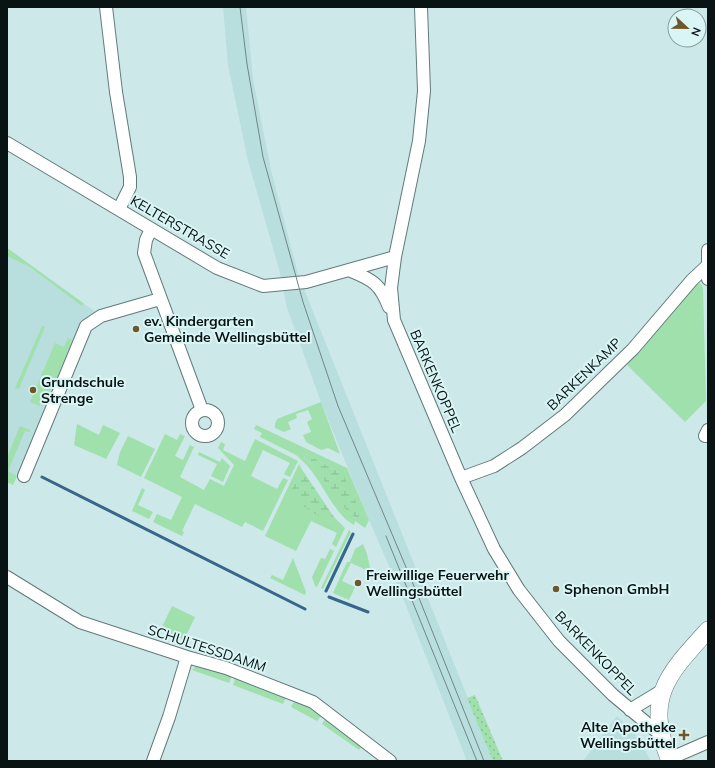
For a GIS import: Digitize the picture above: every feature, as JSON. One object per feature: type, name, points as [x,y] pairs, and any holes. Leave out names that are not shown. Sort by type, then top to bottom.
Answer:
[{"type":"main road","points":[[670,760],[661,735],[659,713],[663,690],[674,669],[708,630]]},
{"type":"street","points":[[106,7],[116,92],[130,177],[130,187],[119,209]]},
{"type":"street","name":"BARKENKOPPEL","points":[[421,7],[424,91],[419,141],[395,257],[391,288],[394,320],[461,478],[494,549],[519,590],[559,641],[613,695],[661,735]]},
{"type":"street","name":"KELTERSTRASSE","points":[[7,143],[217,268],[263,286],[306,282],[351,271],[395,257]]},
{"type":"street","points":[[151,229],[146,240],[144,253],[202,410]]},
{"type":"street","points":[[708,250],[708,279]]},
{"type":"street","name":"BARKENKAMP","points":[[461,478],[494,466],[522,448],[565,415],[633,349],[692,280],[708,265]]},
{"type":"street","points":[[351,271],[369,278],[383,292],[394,320]]},
{"type":"street","points":[[24,476],[86,326],[101,316],[160,299]]},
{"type":"street","name":"SCHULTESSDAMM","points":[[7,577],[80,622],[187,657],[226,668],[313,702],[390,761]]},
{"type":"street","points":[[153,761],[169,717],[187,657]]},
{"type":"street","name":"BARKENKOPPEL","points":[[630,710],[663,690]]},
{"type":"street","points":[[670,760],[708,742]]},
{"type":"shaded area","points":[[223,7],[246,7],[253,79],[271,170],[298,274],[493,761],[467,761],[403,598],[369,520],[321,402],[287,308],[279,269],[248,161],[228,65]]},
{"type":"shaded area","name":"Grundschule Strenge","points":[[7,248],[101,316],[86,326],[24,476],[17,476],[13,485],[7,482]]},
{"type":"shaded area","points":[[617,716],[635,734],[651,761],[583,761]]},
{"type":"green space","points":[[7,248],[83,303],[82,306],[30,267],[7,256]]},
{"type":"green space","points":[[696,283],[701,284],[703,288],[706,401],[685,422],[627,365]]},
{"type":"green space","points":[[42,326],[45,327],[19,389],[15,388]]},
{"type":"green space","points":[[68,338],[72,340],[53,387],[45,396],[40,406],[30,402],[55,343],[64,347]]},
{"type":"green space","points":[[321,402],[340,454],[328,448],[321,450],[306,442],[303,435],[311,432],[307,422],[312,419],[308,410],[296,414],[297,418],[288,422],[291,429],[284,432],[275,428],[277,419]]},
{"type":"green space","points":[[77,424],[99,435],[103,425],[120,433],[106,459],[74,445]]},
{"type":"green space","points":[[256,425],[347,468],[369,520],[365,528],[355,521],[354,525],[342,516],[311,470],[299,457],[260,437],[262,433],[254,429]],"holes":[[[306,454],[339,472],[356,519],[339,501],[321,474],[304,457]]]},
{"type":"green space","points":[[20,426],[30,430],[29,432],[25,431],[8,471],[17,476],[13,485],[7,482],[7,457]]},
{"type":"green space","points":[[165,434],[177,440],[180,434],[185,436],[175,456],[183,460],[190,445],[194,447],[180,477],[204,490],[210,479],[224,486],[234,465],[218,448],[221,442],[225,444],[223,450],[245,461],[255,439],[298,461],[290,477],[284,474],[290,463],[263,450],[251,476],[277,489],[283,478],[288,480],[263,531],[245,522],[242,527],[195,504],[182,531],[184,532],[182,536],[153,522],[157,514],[171,520],[182,497],[144,478]]},
{"type":"green space","points":[[128,436],[155,449],[141,477],[117,465],[120,452]]},
{"type":"green space","points":[[199,452],[220,462],[222,458],[230,466],[223,482],[211,476],[217,464],[198,455]]},
{"type":"green space","points":[[306,454],[344,476],[363,518],[361,521],[353,516],[339,501],[318,472],[304,457]]},
{"type":"green space","points":[[299,464],[303,471],[301,471],[294,494],[306,508],[330,522],[334,517],[345,528],[336,547],[332,544],[337,533],[311,521],[296,551],[265,536]]},
{"type":"green space","points":[[301,471],[303,471],[334,517],[330,522],[308,509],[294,495],[292,489]]},
{"type":"green space","points":[[142,488],[145,490],[138,505],[153,512],[149,519],[132,511]]},
{"type":"green space","points":[[349,530],[351,532],[323,589],[321,588]]},
{"type":"green space","points":[[363,544],[371,572],[351,563],[342,581],[355,587],[349,600],[333,593],[347,562],[350,562],[355,549]]},
{"type":"green space","points":[[330,549],[334,551],[317,587],[315,586],[312,577],[321,558],[325,559]]},
{"type":"green space","points":[[293,558],[306,592],[305,595],[270,578],[272,575],[283,580]]},
{"type":"green space","points":[[172,606],[195,617],[184,640],[161,629]]},
{"type":"green space","points":[[197,665],[232,675],[229,683],[192,670]]},
{"type":"green space","points":[[236,676],[287,696],[283,704],[233,685]]},
{"type":"green space","points":[[475,695],[503,761],[493,761],[467,698]]},
{"type":"green space","points":[[295,700],[322,715],[317,721],[291,707]]},
{"type":"green space","points":[[327,716],[362,745],[359,750],[322,724]]},
{"type":"waterway","points":[[42,477],[305,609]]},
{"type":"waterway","points":[[326,591],[353,534]]},
{"type":"waterway","points":[[329,597],[368,612]]},
{"type":"tram line","points":[[240,7],[247,64],[263,157],[303,302],[338,406],[419,598],[484,761]]},
{"type":"tram line","points":[[386,536],[477,761]]},
{"type":"place","name":"ev. Kindergarten Gemeinde Wellingsbüttel","points":[[136,329]]},
{"type":"place","name":"Grundschule Strenge","points":[[33,390]]},
{"type":"place","name":"Freiwillige Feuerwehr Wellingsbüttel","points":[[358,583]]},
{"type":"place","name":"Sphenon GmbH","points":[[556,589]]},
{"type":"place","name":"Alte Apotheke Wellingsbüttel","points":[[684,735]]}]
